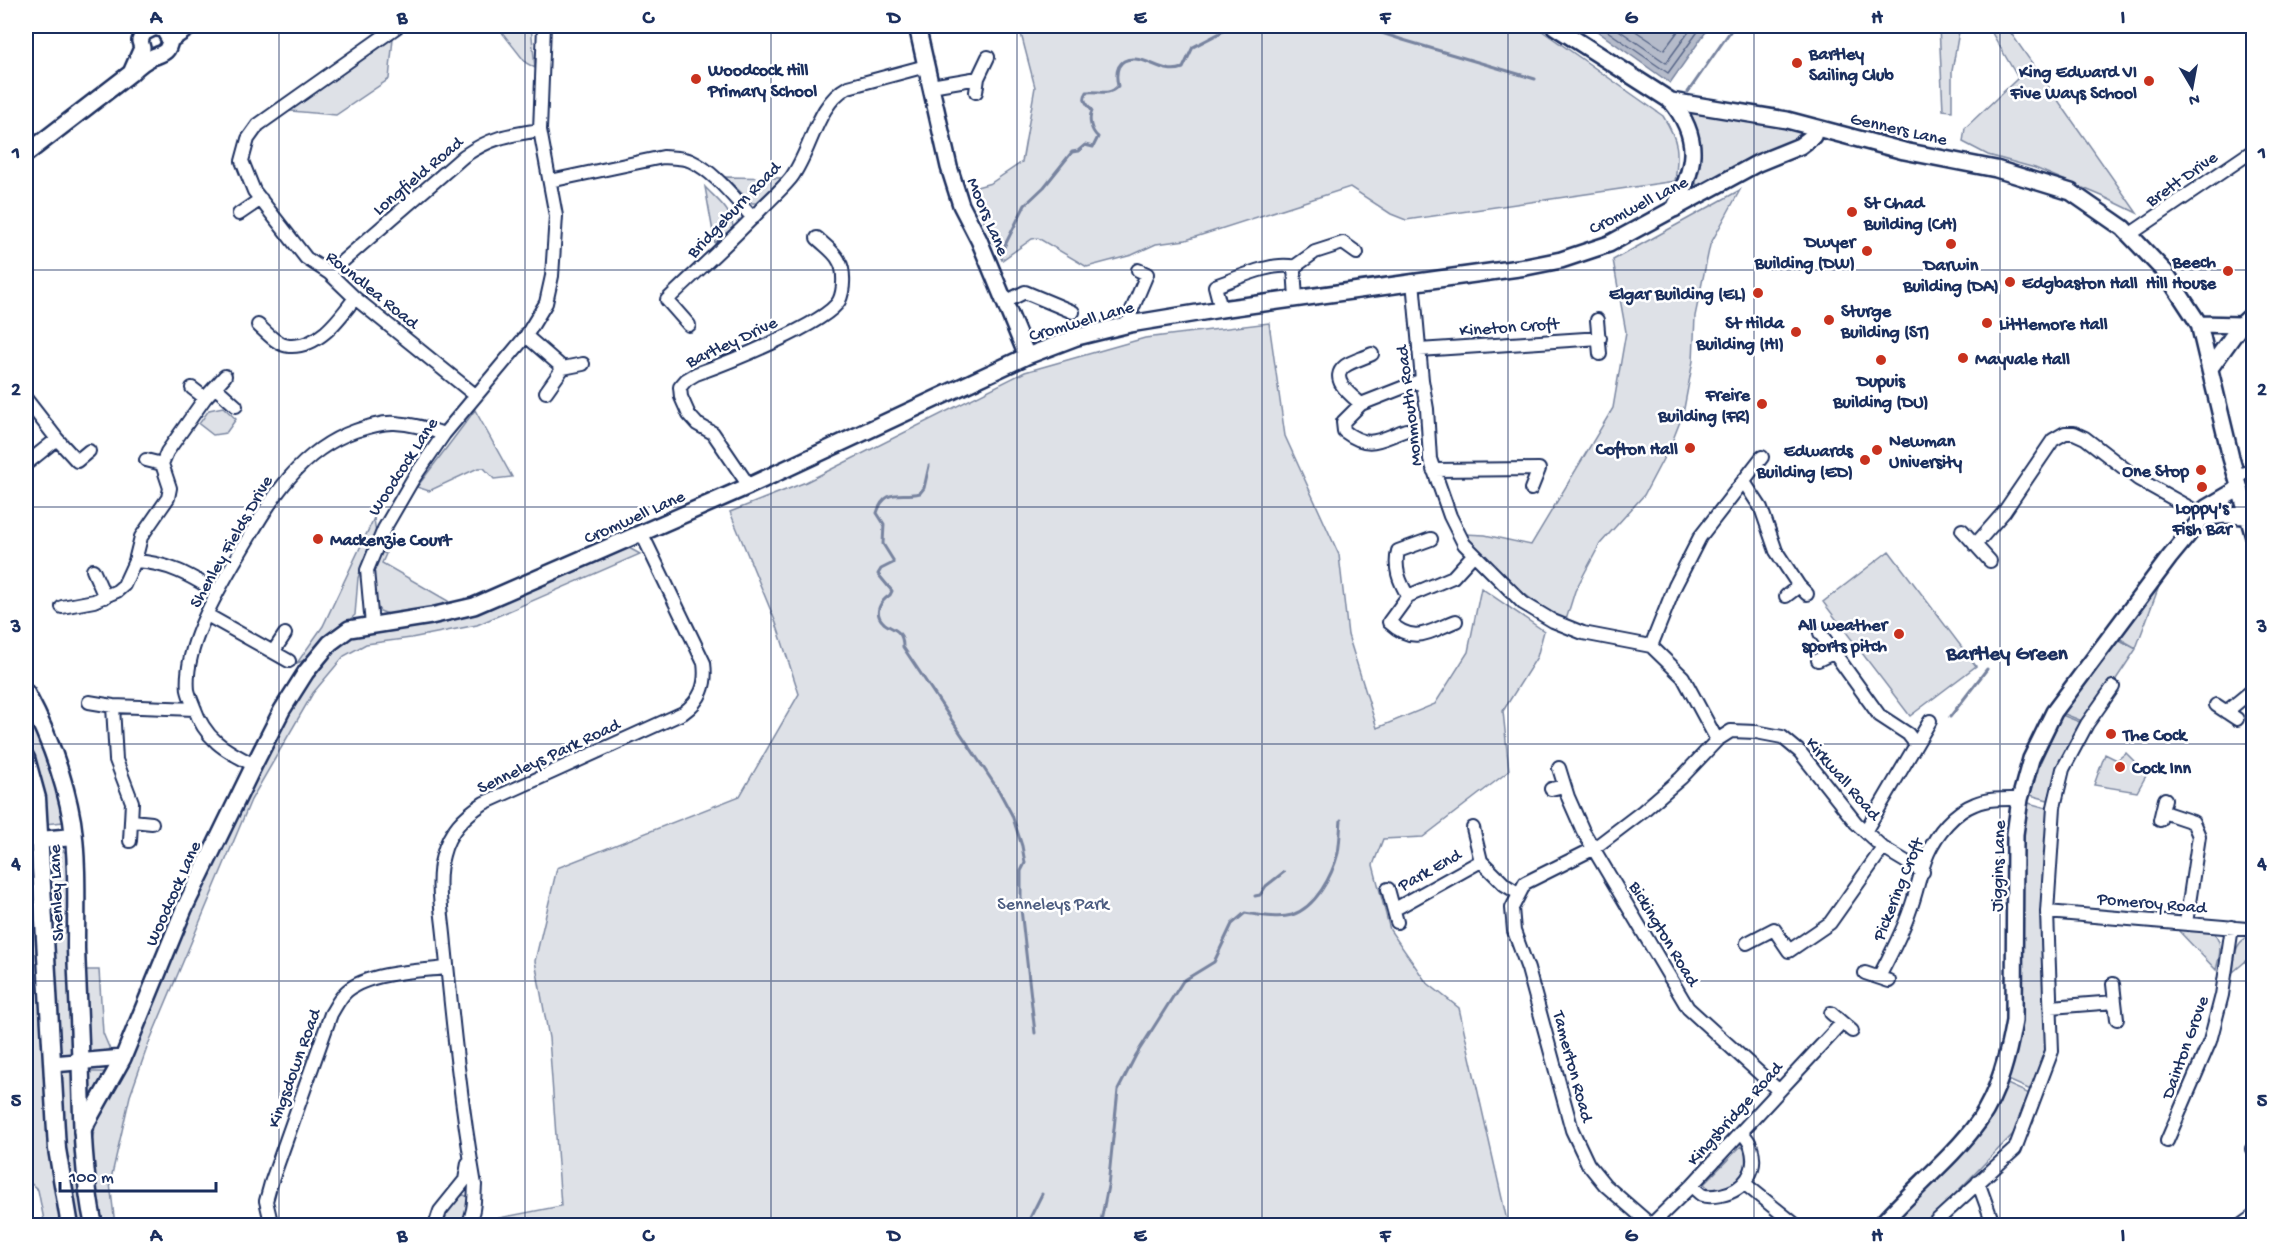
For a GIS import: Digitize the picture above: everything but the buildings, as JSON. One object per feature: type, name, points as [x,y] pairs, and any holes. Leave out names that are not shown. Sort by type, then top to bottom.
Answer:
[{"type":"main road","name":"Shenley Lane","points":[[26,693],[45,729],[58,763],[72,822],[82,1131],[94,1226]]},
{"type":"main road","name":"Shenley Lane","points":[[26,758],[37,798],[33,840],[53,1064],[57,1149],[70,1226]]},
{"type":"main road","points":[[33,840],[73,837]]},
{"type":"street","points":[[171,32],[167,50],[163,54],[148,52],[140,41],[146,30],[155,27],[171,32],[191,26]]},
{"type":"street","name":"Roundlea Road","points":[[398,26],[258,125],[248,140],[242,161],[254,191],[306,258],[329,273],[355,298],[475,395]]},
{"type":"street","name":"Woodcock Lane","points":[[82,1131],[123,1058],[184,909],[282,710],[306,672],[340,635],[350,629],[372,625],[367,570],[384,529],[413,479],[444,434],[526,336],[546,303],[552,276],[556,216],[540,130],[544,26]]},
{"type":"street","name":"Moors Lane","points":[[917,26],[949,167],[961,205],[979,240],[1027,356]]},
{"type":"street","name":"Genners Lane","points":[[1554,26],[1671,101],[1787,120],[1904,152],[1996,169],[2071,192],[2122,228],[2165,272],[2199,324],[2253,537]]},
{"type":"street","points":[[26,154],[131,73],[148,52]]},
{"type":"street","points":[[976,92],[978,78],[988,57]]},
{"type":"street","name":"Bridgeburn Road","points":[[689,325],[667,300],[753,218],[790,178],[802,160],[825,110],[838,92],[848,87],[926,66]]},
{"type":"street","points":[[931,86],[978,78]]},
{"type":"street","points":[[1671,101],[1684,122],[1693,152],[1693,161],[1686,184],[1674,209]]},
{"type":"street","name":"Cromwell Lane","points":[[372,625],[431,616],[474,606],[749,486],[1027,356],[1077,337],[1130,324],[1221,309],[1526,267],[1561,260],[1609,244],[1758,163],[1800,146],[1814,136],[1816,128]]},
{"type":"street","name":"Longfield Road","points":[[329,273],[464,156],[480,145],[501,135],[540,130]]},
{"type":"street","name":"Brett Drive","points":[[2129,235],[2253,150]]},
{"type":"street","points":[[550,182],[663,158],[681,158],[691,161],[711,175],[753,218]]},
{"type":"street","points":[[239,214],[261,199]]},
{"type":"street","name":"Bartley Drive","points":[[749,486],[713,433],[697,424],[689,415],[682,403],[680,387],[696,374],[769,345],[829,312],[839,301],[843,276],[840,262],[817,238]]},
{"type":"street","points":[[1221,309],[1215,286],[1266,269],[1286,265],[1294,267],[1316,252],[1343,243],[1358,253]]},
{"type":"street","points":[[1294,267],[1296,299]]},
{"type":"street","points":[[1130,324],[1131,312],[1147,274],[1138,270]]},
{"type":"street","name":"Monmouth Road","points":[[1413,281],[1432,470],[1464,544],[1523,603],[1553,621],[1583,633],[1652,646]]},
{"type":"street","points":[[1005,302],[1025,292],[1073,312]]},
{"type":"street","points":[[258,326],[272,338],[288,346],[303,344],[330,330],[355,298]]},
{"type":"street","points":[[2210,368],[2241,325],[2253,313]]},
{"type":"street","points":[[1597,320],[1600,354]]},
{"type":"street","points":[[2199,324],[2241,325]]},
{"type":"street","points":[[526,336],[563,368]]},
{"type":"street","name":"Kineton Croft","points":[[1419,350],[1600,338]]},
{"type":"street","points":[[1361,404],[1345,391],[1340,382],[1340,372],[1345,366],[1372,354]]},
{"type":"street","points":[[546,392],[563,368],[583,364]]},
{"type":"street","points":[[62,607],[105,597],[124,585],[135,561],[141,537],[168,498],[170,488],[162,464],[167,452],[205,398],[225,376]]},
{"type":"street","points":[[1406,430],[1371,443],[1358,442],[1344,431],[1343,422],[1361,404],[1422,380]]},
{"type":"street","points":[[192,388],[205,398]]},
{"type":"street","points":[[216,388],[236,406]]},
{"type":"street","points":[[26,399],[57,439],[77,460],[89,451]]},
{"type":"street","name":"Shenley Fields Drive","points":[[254,765],[220,746],[207,735],[202,728],[188,690],[195,642],[217,592],[277,492],[299,466],[322,447],[347,434],[392,422],[417,425],[444,434]]},
{"type":"street","points":[[1975,545],[2004,512],[2053,440],[2065,433],[2074,433],[2085,438],[2138,479],[2190,508],[2202,518],[2224,515],[2247,516]]},
{"type":"street","points":[[26,464],[57,439]]},
{"type":"street","points":[[1717,740],[1683,677],[1652,646],[1674,586],[1700,537],[1761,457]]},
{"type":"street","points":[[146,460],[162,464]]},
{"type":"street","points":[[1432,470],[1539,469],[1531,489]]},
{"type":"street","points":[[2238,482],[2253,471]]},
{"type":"street","points":[[1744,482],[1761,508],[1776,551],[1803,590],[1786,596]]},
{"type":"street","name":"Jiggins Lane","points":[[1880,1226],[1950,1155],[1979,1121],[1991,1100],[2009,1050],[2014,1021],[2015,834],[2020,799],[2031,759],[2054,712],[2169,558],[2202,518],[2206,508],[2238,482]]},
{"type":"street","points":[[1962,530],[1990,561]]},
{"type":"street","name":"Senneleys Park Road","points":[[467,1226],[474,1206],[475,1185],[447,968],[440,870],[443,853],[458,824],[484,802],[683,713],[697,701],[705,681],[704,663],[642,534]]},
{"type":"street","points":[[1408,596],[1395,565],[1398,551],[1431,539]]},
{"type":"street","points":[[1456,621],[1424,634],[1409,635],[1397,630],[1389,622],[1408,596],[1453,577],[1473,555]]},
{"type":"street","points":[[135,561],[156,562],[180,571],[217,592]]},
{"type":"street","points":[[93,570],[105,597]]},
{"type":"street","points":[[207,615],[289,661]]},
{"type":"street","points":[[1821,633],[1879,715],[1916,742]]},
{"type":"street","points":[[273,652],[285,634]]},
{"type":"street","points":[[1818,660],[1833,653]]},
{"type":"street","points":[[1931,1226],[2015,1149],[2052,1051],[2047,912],[2054,807],[2063,769],[2087,724],[2113,687]]},
{"type":"street","points":[[2237,719],[2221,708],[2253,689]]},
{"type":"street","points":[[89,702],[113,706],[195,709]]},
{"type":"street","points":[[113,706],[116,760],[132,802],[130,841]]},
{"type":"street","points":[[1866,830],[1930,721]]},
{"type":"street","name":"Kirkwall Road","points":[[1593,849],[1643,811],[1681,778],[1717,740],[1731,731],[1756,732],[1782,737],[1800,752],[1856,823],[1883,848],[1923,872]]},
{"type":"street","name":"Bickington Road","points":[[1559,768],[1582,831],[1688,1008],[1778,1090]]},
{"type":"street","points":[[1551,789],[1564,786]]},
{"type":"street","name":"Pickering Croft","points":[[1865,973],[1884,979],[1927,855],[1935,839],[1952,819],[1975,804],[2001,799],[2020,799]]},
{"type":"street","points":[[2162,810],[2193,822],[2199,836],[2186,923]]},
{"type":"street","points":[[132,821],[152,822]]},
{"type":"street","points":[[1473,828],[1482,861],[1505,885],[1518,893],[1525,883],[1593,849]]},
{"type":"street","points":[[1747,943],[1774,929],[1789,951],[1830,923],[1883,848]]},
{"type":"street","name":"Park End","points":[[1395,909],[1482,861]]},
{"type":"street","name":"Park End","points":[[1388,889],[1397,921]]},
{"type":"street","name":"Tamerton Road","points":[[1518,893],[1512,908],[1514,931],[1528,969],[1578,1144],[1588,1164],[1605,1185],[1651,1225]]},
{"type":"street","name":"Pomeroy Road","points":[[2047,912],[2253,928]]},
{"type":"street","name":"Dainton Grove","points":[[2167,1141],[2210,1041],[2222,995],[2232,927]]},
{"type":"street","name":"Kingsdown Road","points":[[272,1226],[266,1201],[271,1183],[331,1014],[339,1000],[359,983],[378,977],[447,968]]},
{"type":"street","points":[[2113,984],[2117,1019]]},
{"type":"street","points":[[2051,1007],[2115,1002]]},
{"type":"street","points":[[1831,1012],[1852,1031]]},
{"type":"street","name":"Kingsbridge Road","points":[[1651,1225],[1691,1186],[1842,1023]]},
{"type":"street","points":[[53,1064],[123,1058]]},
{"type":"street","points":[[1691,1186],[1702,1195],[1718,1195],[1734,1192],[1745,1184],[1753,1156],[1751,1146],[1741,1132]]},
{"type":"street","name":"Senneleys Park Road","points":[[435,1226],[440,1211],[465,1180],[470,1156]]},
{"type":"street","points":[[1978,1182],[1994,1226]]},
{"type":"street","points":[[1745,1184],[1797,1226]]},
{"type":"street","points":[[2240,1226],[2253,1216]]},
{"type":"green space","points":[[497,26],[531,26],[535,68],[526,63]]},
{"type":"green space","points":[[1019,26],[1535,26],[1663,116],[1675,140],[1677,162],[1675,181],[1406,220],[1391,214],[1350,187],[1186,240],[1156,244],[1132,255],[1087,267],[1038,238],[1032,239],[1002,260],[977,206],[973,188],[991,183],[1022,162],[1035,87]]},
{"type":"green space","points":[[1939,26],[1960,26],[1952,71],[1952,111],[1943,110]]},
{"type":"green space","points":[[1988,26],[2006,26],[2137,213],[2035,168],[1988,155],[1963,142],[1965,128],[2018,78]]},
{"type":"green space","points":[[394,28],[389,79],[336,115],[279,110]]},
{"type":"green space","points":[[1685,108],[1788,125],[1803,132],[1799,138],[1702,186],[1697,185],[1694,180]]},
{"type":"green space","points":[[725,177],[782,178],[756,203],[752,203]]},
{"type":"green space","points":[[705,187],[723,205],[732,221],[733,227],[715,243]]},
{"type":"green space","points":[[1740,190],[1710,245],[1695,316],[1693,361],[1683,414],[1672,442],[1644,495],[1600,544],[1575,591],[1566,620],[1524,594],[1511,583],[1485,559],[1465,534],[1485,535],[1531,545],[1613,408],[1626,332],[1613,260]]},
{"type":"green space","name":"Senneleys Park","points":[[1269,323],[1285,436],[1339,555],[1348,635],[1377,728],[1435,704],[1468,652],[1481,588],[1544,631],[1537,657],[1503,711],[1509,771],[1423,837],[1383,839],[1373,865],[1390,930],[1426,982],[1459,1008],[1508,1225],[476,1225],[479,1222],[561,1206],[549,1038],[535,961],[557,868],[740,796],[799,694],[776,623],[730,512],[806,482],[1025,372],[1145,338]]},
{"type":"green space","points":[[223,407],[236,419],[226,433],[213,435],[199,424],[209,410]]},
{"type":"green space","points":[[475,410],[512,477],[494,479],[484,468],[478,468],[429,491],[417,487]]},
{"type":"green space","points":[[374,518],[376,534],[358,578],[355,615],[307,659],[297,663],[323,626]]},
{"type":"green space","points":[[629,548],[640,554],[477,625],[366,644],[344,656],[313,693],[251,800],[148,1045],[130,1096],[110,1183],[115,1225],[97,1226],[90,1147],[96,1124],[184,921],[276,731],[313,672],[348,638],[360,632],[388,629]]},
{"type":"green space","points":[[379,551],[386,554],[382,563],[448,601],[449,606],[394,616],[380,611],[375,604],[370,576]]},
{"type":"green space","name":"All weather sports pitch","points":[[1889,551],[1976,666],[1910,716],[1823,602]]},
{"type":"green space","points":[[2161,581],[2136,648],[2117,637]]},
{"type":"green space","points":[[2116,638],[2136,649],[2087,723],[2062,713]]},
{"type":"green space","points":[[26,705],[57,783],[63,822],[45,824],[40,791],[26,744]]},
{"type":"green space","points":[[2062,715],[2082,723],[2060,765],[2048,800],[2030,795],[2041,761]]},
{"type":"green space","name":"Cock Inn","points":[[2126,753],[2147,774],[2137,792],[2094,785],[2105,754],[2117,760]]},
{"type":"green space","points":[[2025,802],[2050,809],[2043,874],[2047,1042],[2033,1091],[2006,1079],[2020,1027],[2023,970],[2020,874]]},
{"type":"green space","points":[[61,849],[66,853],[75,1142],[88,1225],[73,1225],[62,1147],[48,850]]},
{"type":"green space","points":[[26,862],[31,879],[52,1175],[63,1225],[45,1225],[38,1190],[26,1179],[26,1110],[32,1102],[26,994]]},
{"type":"green space","points":[[2177,929],[2214,933],[2220,946],[2216,970]]},
{"type":"green space","points":[[2253,936],[2253,955],[2233,972],[2235,954],[2239,944]]},
{"type":"green space","points":[[85,970],[99,970],[103,1033],[111,1052],[89,1054],[86,1049]]},
{"type":"green space","points":[[86,1072],[106,1072],[89,1106]]},
{"type":"green space","points":[[2005,1083],[2032,1095],[2013,1134],[1925,1225],[1888,1226]]},
{"type":"green space","points":[[1741,1146],[1745,1150],[1746,1172],[1738,1183],[1719,1191],[1711,1190],[1704,1184]]},
{"type":"green space","points":[[464,1195],[468,1197],[470,1203],[464,1225],[438,1226],[456,1197]]},
{"type":"water","points":[[1590,26],[1710,26],[1670,83]]},
{"type":"waterway","points":[[1003,249],[1025,205],[1044,187],[1072,152],[1078,151],[1085,145],[1093,147],[1098,137],[1091,125],[1092,111],[1085,100],[1087,92],[1107,92],[1118,86],[1117,71],[1121,63],[1129,59],[1141,60],[1170,70],[1183,68],[1193,47],[1220,33],[1228,26]]},
{"type":"waterway","points":[[1361,26],[1535,79]]},
{"type":"waterway","points":[[1688,92],[1734,26]]},
{"type":"waterway","points":[[929,466],[924,488],[920,493],[889,497],[880,505],[877,513],[884,524],[883,544],[893,560],[893,563],[881,569],[878,574],[892,591],[878,611],[885,624],[900,634],[903,647],[999,791],[1012,815],[1025,863],[1021,871],[1021,909],[1035,1033]]},
{"type":"waterway","points":[[1950,717],[1987,669]]},
{"type":"waterway","points":[[1100,1226],[1108,1186],[1118,1090],[1136,1055],[1183,981],[1214,962],[1232,924],[1245,913],[1275,917],[1292,915],[1301,911],[1316,898],[1335,862],[1339,849],[1341,820]]},
{"type":"waterway","points":[[1255,896],[1260,895],[1266,886],[1284,872]]},
{"type":"waterway","points":[[1026,1226],[1042,1194]]},
{"type":"place","name":"Bartley Sailing Club","points":[[1797,63]]},
{"type":"place","name":"Woodcock Hill Primary School","points":[[696,79]]},
{"type":"place","name":"King Edward VI Five Ways School","points":[[2149,81]]},
{"type":"place","name":"St Chad Building (CH)","points":[[1852,212]]},
{"type":"place","name":"Darwin Building (DA)","points":[[1951,244]]},
{"type":"place","name":"Dwyer Building (DW)","points":[[1867,251]]},
{"type":"place","name":"Beech Hill House","points":[[2228,271]]},
{"type":"place","name":"Edgbaston Hall","points":[[2010,282]]},
{"type":"place","name":"Elgar Building (EL)","points":[[1758,293]]},
{"type":"place","name":"Sturge Building (ST)","points":[[1829,320]]},
{"type":"place","name":"Littlemore Hall","points":[[1987,323]]},
{"type":"place","name":"St Hilda Building (HI)","points":[[1796,332]]},
{"type":"place","name":"Mayvale Hall","points":[[1963,358]]},
{"type":"place","name":"Dupuis Building (DU)","points":[[1881,360]]},
{"type":"place","name":"Freire Building (FR)","points":[[1762,404]]},
{"type":"place","name":"Cofton Hall","points":[[1690,448]]},
{"type":"place","name":"Newman University","points":[[1877,450]]},
{"type":"place","name":"Edwards Building (ED)","points":[[1865,460]]},
{"type":"place","name":"One Stop","points":[[2201,470]]},
{"type":"place","name":"Loppy's Fish Bar","points":[[2202,487]]},
{"type":"place","name":"Mackenzie Court","points":[[318,539]]},
{"type":"place","name":"All weather sports pitch","points":[[1899,634]]},
{"type":"place","name":"The Cock","points":[[2111,734]]},
{"type":"place","name":"Cock Inn","points":[[2120,767]]},
{"type":"district","name":"Bartley Green","points":[[2007,652]]}]
